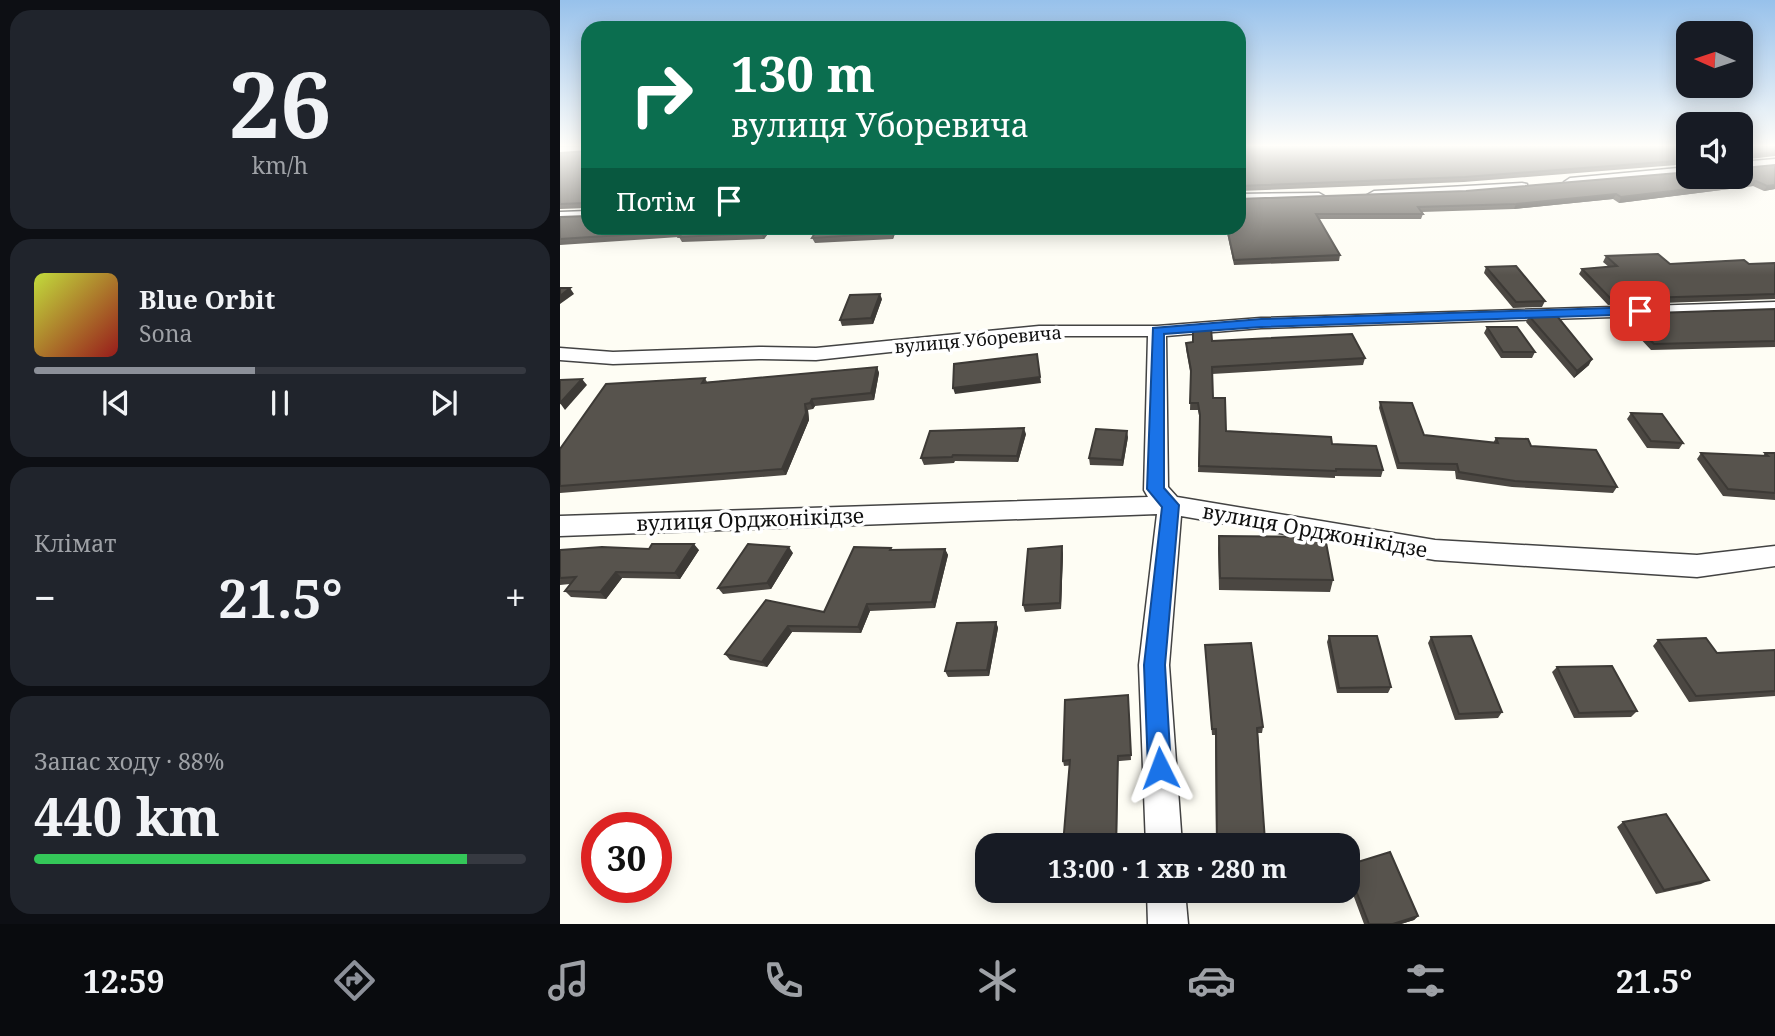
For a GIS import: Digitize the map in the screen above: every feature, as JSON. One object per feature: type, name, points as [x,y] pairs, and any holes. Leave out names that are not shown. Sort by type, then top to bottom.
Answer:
[{"type":"street","points":[[1366,195],[1471,189]]},
{"type":"street","points":[[1246,198],[1339,196]]},
{"type":"street","points":[[560,216],[581,215]]},
{"type":"street","name":"вулиця Уборевича","points":[[560,354],[613,358],[759,353],[816,355],[1039,331],[1157,331],[1261,323],[1775,307]]},
{"type":"street","points":[[1157,331],[1156,489],[1171,505],[1154,665],[1163,833]]},
{"type":"street","name":"вулиця Орджонікідзе","points":[[560,526],[1171,505],[1434,550],[1697,566],[1775,556]]},
{"type":"street","points":[[1167,903],[1168,924]]},
{"type":"building","points":[[560,189],[581,189],[581,203],[560,204]]},
{"type":"building","points":[[1488,189],[1687,189],[1621,197],[1616,194],[1516,204],[1418,207],[1423,214],[1316,214],[1340,255],[1234,260],[1229,235],[1246,235],[1246,199]]},
{"type":"building","points":[[581,216],[581,235],[622,235],[560,239],[560,217]]},
{"type":"building","points":[[681,235],[720,235],[679,237]]},
{"type":"building","points":[[814,235],[860,235],[812,238]]},
{"type":"building","points":[[1658,254],[1670,264],[1744,260],[1749,264],[1775,263],[1775,294],[1611,299],[1582,269],[1617,266],[1606,256]]},
{"type":"building","points":[[1516,266],[1545,301],[1516,302],[1486,267]]},
{"type":"building","points":[[560,288],[570,288],[560,296]]},
{"type":"building","points":[[880,294],[871,318],[840,320],[850,295]]},
{"type":"building","points":[[1775,309],[1775,341],[1654,344],[1625,314]]},
{"type":"building","points":[[1529,316],[1557,316],[1592,359],[1577,371]]},
{"type":"building","points":[[1487,327],[1517,327],[1535,352],[1503,352]]},
{"type":"building","points":[[1211,328],[1212,341],[1352,334],[1365,358],[1212,367],[1213,398],[1225,398],[1226,431],[1331,437],[1332,444],[1376,446],[1383,470],[1199,466],[1200,415],[1198,403],[1190,403],[1191,370],[1186,343],[1193,342],[1193,330]]},
{"type":"building","points":[[1037,354],[1040,377],[953,388],[954,364]]},
{"type":"building","points":[[877,367],[871,393],[812,399],[805,404],[806,413],[782,469],[560,486],[560,449],[606,384],[705,378],[702,383]]},
{"type":"building","points":[[582,379],[560,403],[560,380]]},
{"type":"building","points":[[1380,402],[1412,403],[1424,435],[1498,443],[1496,438],[1528,439],[1531,446],[1596,450],[1617,487],[1515,481],[1459,472],[1457,464],[1399,463]]},
{"type":"building","points":[[1631,413],[1662,414],[1683,443],[1651,441]]},
{"type":"building","points":[[1024,428],[1017,456],[953,455],[921,458],[930,431]]},
{"type":"building","points":[[1096,429],[1127,431],[1122,460],[1089,458]]},
{"type":"building","points":[[1701,453],[1768,456],[1765,453],[1775,453],[1775,493],[1728,489]]},
{"type":"building","points":[[1219,536],[1325,537],[1333,580],[1220,578]]},
{"type":"building","points":[[652,544],[694,544],[675,573],[616,572],[600,592],[565,591],[576,577],[560,578],[560,550],[602,547],[649,549]]},
{"type":"building","points":[[748,544],[789,547],[767,583],[718,588]]},
{"type":"building","points":[[1062,546],[1060,603],[1023,605],[1028,549]]},
{"type":"building","points":[[854,547],[891,548],[890,550],[945,549],[932,602],[867,604],[858,627],[788,626],[762,662],[725,654],[766,600],[824,612]]},
{"type":"building","points":[[996,622],[987,670],[945,671],[957,623]]},
{"type":"building","points":[[1329,636],[1377,636],[1391,687],[1339,688]]},
{"type":"building","points":[[1471,636],[1502,712],[1459,714],[1431,637]]},
{"type":"building","points":[[1706,638],[1717,653],[1775,650],[1775,691],[1696,696],[1658,640]]},
{"type":"building","points":[[1251,643],[1263,727],[1257,728],[1264,833],[1217,833],[1216,729],[1212,729],[1205,645]]},
{"type":"building","points":[[1612,666],[1637,711],[1579,713],[1557,667]]},
{"type":"building","points":[[1128,695],[1131,755],[1118,756],[1116,833],[1064,833],[1070,760],[1063,761],[1065,700]]},
{"type":"building","points":[[1666,814],[1709,880],[1664,890],[1623,822]]},
{"type":"building","points":[[1390,852],[1418,916],[1393,924],[1369,924],[1360,901],[1360,861]]},
{"type":"route","points":[[1160,768],[1154,665],[1171,505],[1156,489],[1157,331],[1261,323],[1640,311]]}]
